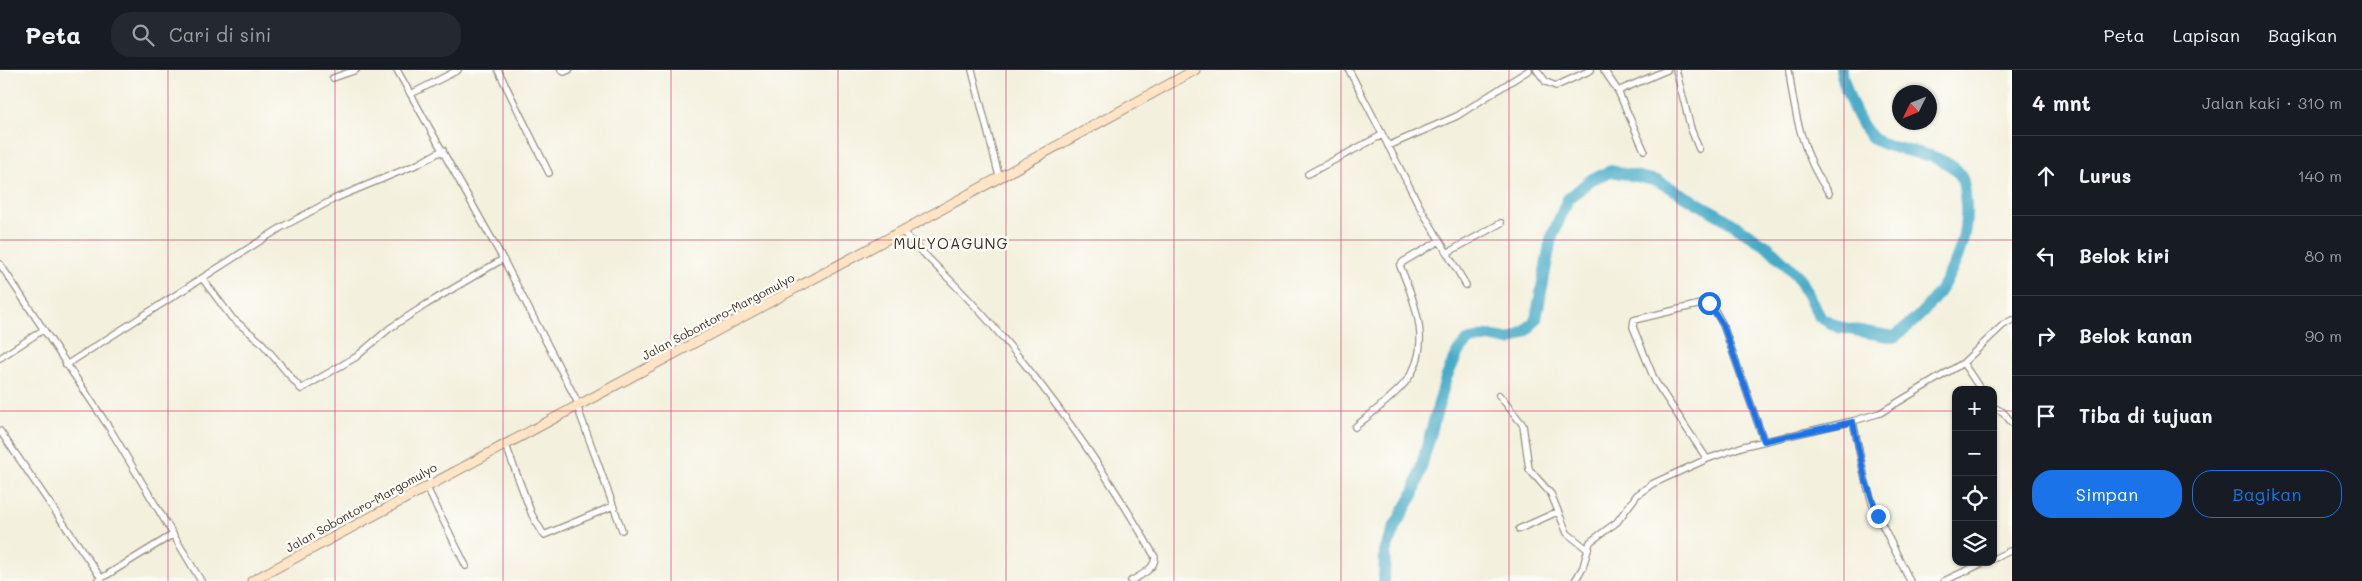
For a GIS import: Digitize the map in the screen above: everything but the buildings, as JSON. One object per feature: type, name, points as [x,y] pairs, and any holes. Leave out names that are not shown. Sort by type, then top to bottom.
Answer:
[{"type":"street","points":[[333,78],[356,70]]},
{"type":"street","points":[[397,70],[503,259],[578,405],[622,530]]},
{"type":"street","points":[[411,94],[458,70]]},
{"type":"street","points":[[498,70],[549,173]]},
{"type":"street","points":[[561,70],[569,70]]},
{"type":"street","points":[[972,70],[999,176]]},
{"type":"street","name":"Jalan Sobontoro-Margomulyo","points":[[255,580],[505,443],[902,231],[1195,70]]},
{"type":"street","points":[[1349,70],[1439,241],[1466,285]]},
{"type":"street","points":[[1388,146],[1457,116],[1529,70]]},
{"type":"street","points":[[1537,70],[1546,82],[1556,86],[1591,70]]},
{"type":"street","points":[[1604,70],[1618,91],[1644,150]]},
{"type":"street","points":[[1618,91],[1667,70]]},
{"type":"street","points":[[1676,70],[1691,129],[1699,149]]},
{"type":"street","points":[[1789,70],[1804,144],[1812,167],[1829,193]]},
{"type":"street","points":[[1308,174],[1382,135]]},
{"type":"street","points":[[66,365],[260,241],[336,198],[418,164],[443,150]]},
{"type":"street","points":[[1447,253],[1501,223]]},
{"type":"street","points":[[902,231],[990,322],[1014,350],[1099,469],[1155,556],[1155,562],[1151,568],[1131,581]]},
{"type":"street","points":[[1355,427],[1403,386],[1411,374],[1419,355],[1421,337],[1416,305],[1400,266],[1403,262],[1439,241]]},
{"type":"street","points":[[202,278],[232,318],[261,342],[301,389],[356,357],[390,328],[427,304],[503,259]]},
{"type":"street","points":[[0,264],[110,429],[201,581]]},
{"type":"street","points":[[1707,459],[1655,381],[1634,327],[1634,320],[1705,303],[1712,305],[1723,325],[1764,441]]},
{"type":"street","points":[[1575,581],[1585,562],[1587,549],[1594,539],[1621,518],[1640,491],[1707,459],[1764,441],[1853,422],[1895,405],[1963,363],[2003,325],[2012,320]]},
{"type":"street","points":[[0,358],[43,330]]},
{"type":"street","points":[[1963,363],[1978,386]]},
{"type":"street","points":[[1500,395],[1523,425],[1529,469],[1551,494],[1567,533],[1587,549]]},
{"type":"street","points":[[1997,409],[2004,412],[2012,423]]},
{"type":"street","points":[[1853,422],[1865,479],[1873,506],[1910,581]]},
{"type":"street","points":[[0,431],[99,580],[172,535]]},
{"type":"street","points":[[505,443],[532,515],[544,535],[551,534],[613,506]]},
{"type":"street","points":[[426,486],[466,566]]},
{"type":"street","points":[[1519,529],[1557,512]]},
{"type":"street","points":[[1997,557],[2012,550]]},
{"type":"street","points":[[1944,581],[1976,566]]},
{"type":"waterway","points":[[1384,581],[1385,552],[1395,526],[1414,493],[1446,378],[1458,352],[1467,341],[1489,336],[1510,340],[1526,331],[1536,319],[1551,239],[1568,199],[1592,179],[1611,171],[1658,181],[1722,217],[1768,247],[1797,275],[1820,317],[1838,327],[1894,337],[1925,309],[1938,293],[1958,256],[1966,216],[1963,180],[1957,170],[1942,161],[1930,156],[1888,146],[1873,138],[1857,115],[1849,97],[1841,70]]},
{"type":"district","name":"MULYOAGUNG","points":[[951,243]]},
{"type":"route","points":[[1709,303],[1715,309],[1723,325],[1764,441],[1853,422],[1865,479],[1878,516]]}]
